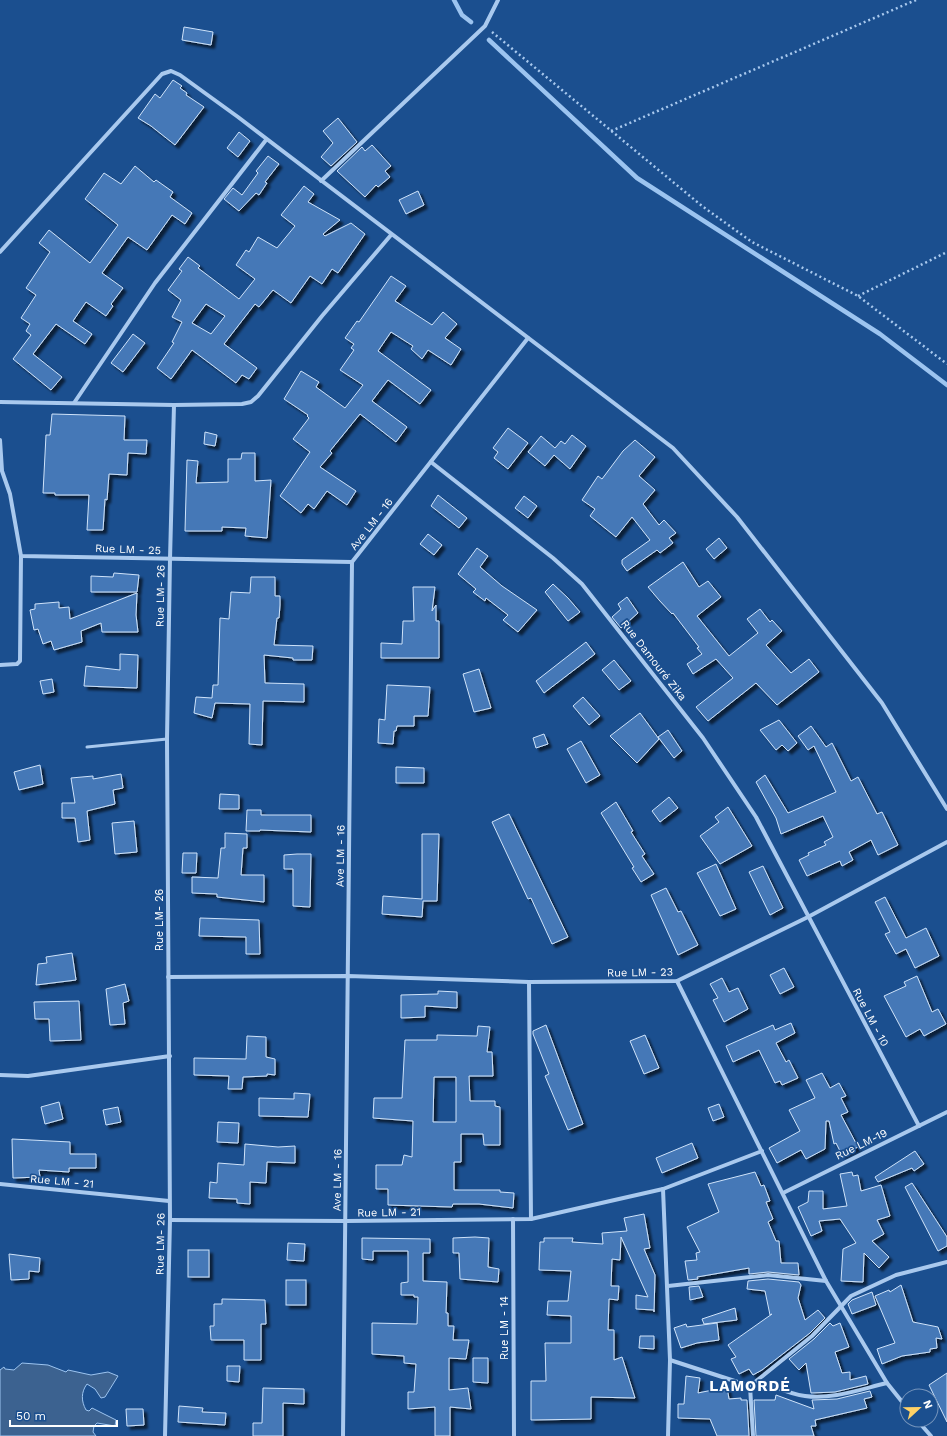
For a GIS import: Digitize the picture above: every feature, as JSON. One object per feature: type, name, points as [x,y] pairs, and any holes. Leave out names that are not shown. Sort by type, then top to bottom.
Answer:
[{"type":"street","points":[[321,181],[485,26],[498,0]]},
{"type":"street","points":[[0,252],[164,73],[171,71],[180,75],[673,448],[737,516],[882,703],[947,809]]},
{"type":"street","points":[[74,403],[155,283],[266,140]]},
{"type":"street","points":[[0,402],[174,405],[242,404],[251,402],[258,396],[322,316],[390,235]]},
{"type":"street","name":"Ave LM - 16","points":[[343,1436],[352,562],[528,338]]},
{"type":"street","name":"Rue LM- 26","points":[[165,1436],[170,1220],[167,739],[174,405]]},
{"type":"street","points":[[0,440],[2,471],[10,494],[21,556],[20,661],[17,664],[0,665]]},
{"type":"street","name":"Rue Damouré Zika","points":[[431,462],[563,566],[592,594],[698,732],[739,791],[756,817],[808,917]]},
{"type":"street","name":"Rue LM - 25","points":[[21,556],[254,559],[352,562]]},
{"type":"street","name":"Rue LM - 23","points":[[168,977],[348,976],[529,982],[677,981],[808,917],[947,842]]},
{"type":"street","name":"Rue LM - 10","points":[[808,917],[919,1126]]},
{"type":"street","points":[[677,981],[826,1281],[887,1383],[899,1398]]},
{"type":"street","points":[[529,982],[531,1218]]},
{"type":"street","points":[[0,1075],[28,1076],[170,1056]]},
{"type":"street","name":"Rue LM-19","points":[[783,1193],[947,1112]]},
{"type":"street","name":"Rue LM - 21","points":[[170,1220],[346,1221],[531,1218],[663,1189],[762,1151]]},
{"type":"street","name":"Rue LM - 21","points":[[0,1184],[169,1200]]},
{"type":"street","points":[[663,1189],[670,1360],[668,1436]]},
{"type":"street","name":"Rue LM - 14","points":[[513,1219],[514,1436]]},
{"type":"street","points":[[750,1386],[812,1336],[855,1293],[888,1278],[947,1262]]},
{"type":"street","points":[[668,1286],[768,1275],[826,1281]]},
{"type":"street","points":[[670,1360],[750,1386]]},
{"type":"street","points":[[758,1381],[803,1396],[814,1397],[834,1395],[887,1383]]},
{"type":"street","points":[[750,1386],[753,1436]]},
{"type":"street","points":[[924,1428],[931,1436]]},
{"type":"lane","points":[[87,747],[167,739]]},
{"type":"path","points":[[611,131],[916,0]]},
{"type":"path","points":[[485,26],[702,206],[752,242],[858,296],[947,364]]},
{"type":"path","points":[[858,296],[947,252]]},
{"type":"water","points":[[22,1363],[48,1365],[66,1372],[68,1370],[91,1375],[108,1372],[118,1376],[105,1397],[101,1398],[95,1389],[87,1384],[82,1397],[86,1410],[89,1411],[92,1408],[116,1420],[115,1426],[97,1423],[94,1426],[93,1432],[96,1436],[0,1436],[0,1370],[4,1367],[5,1369],[14,1370]]},
{"type":"building","points":[[184,27],[213,32],[211,45],[182,40]]},
{"type":"building","points":[[173,80],[182,86],[180,88],[187,93],[186,95],[204,107],[175,145],[151,126],[138,118],[155,94],[160,98]]},
{"type":"building","points":[[338,118],[357,142],[331,166],[321,157],[333,143],[323,131]]},
{"type":"building","points":[[239,132],[250,141],[238,157],[227,148]]},
{"type":"building","points":[[372,145],[391,166],[385,171],[390,177],[378,187],[376,185],[365,197],[337,171],[362,147],[365,151]]},
{"type":"building","points":[[268,156],[279,164],[265,182],[267,183],[259,195],[256,193],[239,211],[224,199],[233,188],[242,195],[258,173],[256,171]]},
{"type":"building","points":[[135,166],[154,182],[156,180],[173,192],[170,197],[192,213],[185,224],[172,215],[147,250],[128,237],[102,273],[123,288],[111,304],[113,306],[106,316],[86,302],[73,321],[92,334],[85,344],[56,324],[33,354],[62,377],[51,390],[13,359],[31,335],[26,331],[30,324],[21,318],[36,295],[26,288],[50,252],[39,243],[49,230],[90,263],[118,225],[85,199],[104,173],[121,184]]},
{"type":"building","points":[[304,186],[314,194],[308,202],[340,220],[323,234],[325,236],[351,223],[365,234],[338,273],[332,269],[322,284],[310,276],[291,303],[273,290],[259,307],[255,304],[224,344],[257,368],[249,379],[242,375],[236,383],[192,350],[171,379],[157,368],[174,343],[172,342],[182,322],[172,317],[181,300],[168,290],[182,271],[179,269],[188,257],[200,266],[198,268],[239,299],[255,279],[236,265],[246,250],[249,252],[258,237],[277,248],[295,226],[281,215]],"holes":[[[206,304],[225,316],[211,334],[192,323]]]},
{"type":"building","points":[[418,191],[424,205],[406,214],[399,200]]},
{"type":"building","points":[[391,276],[406,286],[395,301],[432,325],[443,312],[457,324],[445,338],[461,349],[451,365],[428,350],[422,359],[411,349],[413,346],[391,332],[378,351],[431,390],[420,404],[388,380],[372,401],[407,427],[396,442],[360,414],[330,451],[332,453],[320,467],[356,491],[347,505],[327,491],[314,509],[308,504],[301,513],[280,496],[310,452],[293,439],[309,418],[307,416],[308,415],[284,399],[301,371],[319,382],[316,387],[345,408],[363,385],[340,370],[354,350],[351,348],[354,344],[345,338],[357,321],[359,322]]},
{"type":"building","points":[[133,334],[145,343],[123,372],[111,363]]},
{"type":"building","points":[[52,414],[125,416],[124,440],[147,440],[146,454],[128,453],[127,475],[109,474],[107,500],[105,499],[103,530],[87,530],[89,495],[55,495],[55,493],[43,493],[46,435],[50,435]]},
{"type":"building","points":[[508,428],[528,443],[508,469],[494,458],[498,452],[493,448]]},
{"type":"building","points":[[205,432],[217,435],[215,446],[204,444]]},
{"type":"building","points":[[572,435],[586,446],[570,469],[554,455],[545,466],[528,452],[541,436],[555,448],[561,441],[565,444]]},
{"type":"building","points":[[635,440],[655,457],[639,476],[655,490],[643,504],[659,525],[664,520],[676,533],[669,538],[673,543],[660,553],[657,550],[627,571],[622,564],[622,560],[650,540],[632,517],[616,537],[590,516],[595,509],[582,500],[598,476],[602,479],[623,451]]},
{"type":"building","points":[[242,453],[255,453],[255,481],[271,480],[267,538],[245,536],[246,528],[222,527],[222,531],[185,531],[187,460],[198,461],[196,483],[228,482],[228,459],[241,459]]},
{"type":"building","points":[[438,495],[467,518],[459,528],[431,506]]},
{"type":"building","points":[[524,496],[537,506],[528,518],[515,508]]},
{"type":"building","points":[[428,534],[442,545],[434,555],[420,544]]},
{"type":"building","points":[[719,538],[727,548],[714,559],[706,549]]},
{"type":"building","points":[[477,548],[488,556],[480,567],[502,586],[537,610],[518,632],[503,620],[508,615],[486,598],[485,601],[473,592],[476,589],[458,574]]},
{"type":"building","points":[[683,562],[699,587],[708,581],[721,597],[697,616],[729,656],[758,633],[747,619],[760,609],[770,622],[772,620],[782,631],[766,645],[791,673],[809,659],[819,672],[777,705],[756,683],[708,721],[696,707],[733,678],[716,659],[693,674],[687,664],[702,654],[697,648],[699,647],[673,613],[672,614],[648,587]]},
{"type":"building","points":[[114,573],[139,575],[137,592],[91,592],[91,576],[113,577]]},
{"type":"building","points":[[251,577],[275,577],[275,596],[280,596],[280,605],[274,645],[313,646],[312,660],[293,660],[293,658],[264,655],[265,683],[304,684],[304,702],[263,701],[262,745],[249,744],[250,704],[215,703],[212,718],[194,713],[196,697],[212,698],[213,685],[218,685],[220,618],[229,619],[231,592],[250,593]]},
{"type":"building","points":[[553,584],[580,612],[568,621],[545,592]]},
{"type":"building","points":[[413,587],[435,587],[432,611],[436,605],[436,621],[439,621],[439,658],[381,658],[381,643],[402,644],[403,621],[414,621]]},
{"type":"building","points":[[137,593],[136,615],[138,632],[102,632],[101,623],[81,631],[82,642],[54,650],[51,641],[43,644],[38,629],[34,630],[30,610],[35,609],[35,604],[59,602],[59,608],[69,607],[70,619]]},
{"type":"building","points":[[627,597],[638,613],[621,628],[612,617],[621,609],[618,604]]},
{"type":"building","points":[[586,642],[595,654],[544,693],[536,681]]},
{"type":"building","points":[[120,654],[138,655],[137,688],[84,686],[86,666],[120,670]]},
{"type":"building","points":[[614,660],[631,681],[619,690],[602,670]]},
{"type":"building","points":[[479,669],[491,708],[474,712],[463,674]]},
{"type":"building","points":[[52,679],[54,692],[43,694],[40,681]]},
{"type":"building","points":[[387,685],[430,687],[428,716],[414,716],[414,726],[397,726],[396,731],[394,731],[393,744],[378,743],[379,719],[385,720]]},
{"type":"building","points":[[583,697],[600,716],[589,725],[573,706]]},
{"type":"building","points":[[640,713],[659,739],[637,763],[610,736]]},
{"type":"building","points":[[779,720],[797,743],[788,751],[782,745],[776,750],[760,730]]},
{"type":"building","points":[[811,726],[826,747],[832,743],[851,781],[858,777],[877,814],[882,812],[898,845],[878,855],[871,840],[849,852],[853,860],[842,866],[840,861],[807,876],[799,860],[809,855],[808,853],[826,845],[824,842],[833,837],[823,816],[781,834],[776,818],[756,782],[765,775],[788,813],[836,792],[814,746],[808,750],[798,736]]},
{"type":"building","points":[[668,730],[682,751],[674,758],[658,737]]},
{"type":"building","points":[[544,734],[548,744],[536,748],[533,738]]},
{"type":"building","points":[[581,741],[600,775],[586,783],[567,749]]},
{"type":"building","points":[[40,765],[43,784],[19,790],[14,772]]},
{"type":"building","points":[[396,767],[424,768],[424,783],[396,783]]},
{"type":"building","points":[[121,774],[123,788],[113,790],[115,804],[87,811],[90,840],[78,842],[75,818],[62,818],[62,803],[75,803],[71,778],[93,776],[93,779]]},
{"type":"building","points":[[220,794],[239,795],[239,809],[219,809]]},
{"type":"building","points":[[669,797],[678,808],[660,822],[652,811]]},
{"type":"building","points":[[616,802],[633,831],[631,832],[645,854],[642,856],[654,874],[641,882],[632,868],[634,867],[601,813]]},
{"type":"building","points":[[728,807],[752,846],[720,864],[700,836],[719,822],[715,817]]},
{"type":"building","points":[[247,810],[261,810],[261,815],[311,815],[311,832],[260,830],[246,831]]},
{"type":"building","points":[[509,814],[568,937],[552,944],[531,898],[528,899],[492,822]]},
{"type":"building","points":[[134,821],[137,852],[115,854],[112,823]]},
{"type":"building","points":[[225,833],[247,834],[247,848],[243,848],[241,875],[264,875],[264,902],[217,897],[217,894],[192,893],[192,877],[218,878],[221,848],[225,848]]},
{"type":"building","points":[[422,834],[439,834],[437,901],[423,901],[422,917],[382,914],[383,896],[422,899]]},
{"type":"building","points":[[183,853],[197,853],[196,873],[182,873]]},
{"type":"building","points":[[311,854],[310,907],[293,906],[293,869],[284,869],[284,855]]},
{"type":"building","points":[[716,864],[736,909],[720,916],[697,873]]},
{"type":"building","points":[[763,866],[783,908],[770,915],[749,872]]},
{"type":"building","points":[[666,888],[678,912],[681,911],[698,945],[678,955],[651,895]]},
{"type":"building","points":[[885,897],[906,938],[926,928],[939,956],[915,968],[906,949],[896,954],[885,934],[890,932],[875,902]]},
{"type":"building","points":[[200,918],[259,920],[260,954],[246,954],[246,937],[199,936]]},
{"type":"building","points":[[72,953],[76,980],[36,985],[38,964],[47,963],[46,957]]},
{"type":"building","points":[[784,968],[794,987],[780,994],[770,975]]},
{"type":"building","points":[[917,976],[932,1012],[938,1009],[946,1024],[924,1036],[920,1029],[906,1037],[884,996],[906,986],[904,982]]},
{"type":"building","points":[[722,978],[729,992],[738,988],[748,1009],[724,1022],[713,1000],[718,998],[710,984]]},
{"type":"building","points":[[125,984],[129,1001],[123,1003],[125,1024],[110,1025],[106,989]]},
{"type":"building","points":[[438,991],[457,992],[457,1008],[425,1006],[425,1017],[401,1018],[401,995],[438,994]]},
{"type":"building","points":[[79,1001],[81,1040],[50,1041],[49,1019],[35,1019],[34,1002]]},
{"type":"building","points":[[791,1023],[795,1033],[776,1043],[786,1062],[789,1060],[798,1078],[782,1085],[780,1081],[775,1083],[759,1050],[733,1062],[726,1046],[773,1025],[775,1030]]},
{"type":"building","points":[[546,1025],[583,1124],[568,1130],[545,1076],[549,1074],[533,1034],[533,1031]]},
{"type":"building","points":[[478,1026],[490,1027],[487,1052],[492,1052],[493,1076],[469,1076],[470,1101],[495,1101],[495,1106],[500,1107],[500,1145],[484,1145],[483,1134],[461,1134],[461,1162],[454,1162],[454,1190],[500,1190],[500,1192],[514,1193],[513,1208],[479,1204],[453,1204],[452,1207],[388,1205],[388,1189],[376,1189],[376,1165],[402,1165],[404,1155],[412,1157],[413,1121],[373,1118],[374,1098],[402,1098],[405,1040],[437,1040],[437,1035],[477,1036]],"holes":[[[434,1077],[456,1077],[456,1122],[433,1122]]]},
{"type":"building","points":[[645,1035],[659,1068],[644,1074],[630,1041]]},
{"type":"building","points":[[247,1036],[266,1037],[266,1057],[275,1059],[275,1075],[267,1074],[267,1076],[243,1077],[242,1089],[228,1089],[229,1076],[194,1075],[194,1058],[246,1059]]},
{"type":"building","points":[[822,1073],[830,1088],[839,1083],[846,1096],[841,1098],[848,1112],[841,1115],[858,1147],[842,1155],[836,1143],[834,1144],[829,1121],[826,1121],[825,1149],[806,1159],[801,1150],[777,1163],[769,1148],[800,1131],[789,1110],[815,1098],[806,1080]]},
{"type":"building","points":[[294,1093],[310,1094],[308,1117],[259,1116],[259,1098],[294,1099]]},
{"type":"building","points":[[59,1102],[63,1119],[45,1124],[41,1107]]},
{"type":"building","points":[[719,1104],[724,1117],[713,1121],[708,1108]]},
{"type":"building","points":[[118,1107],[121,1122],[106,1125],[103,1110]]},
{"type":"building","points":[[218,1122],[239,1123],[238,1143],[217,1142]]},
{"type":"building","points":[[12,1139],[70,1142],[70,1154],[96,1154],[96,1168],[69,1168],[69,1172],[39,1170],[40,1177],[13,1178]]},
{"type":"building","points":[[692,1143],[698,1158],[662,1173],[656,1158]]},
{"type":"building","points":[[245,1144],[278,1147],[295,1146],[295,1163],[267,1162],[266,1183],[250,1182],[250,1204],[237,1203],[237,1199],[209,1198],[210,1182],[217,1183],[218,1163],[244,1165]]},
{"type":"building","points":[[915,1151],[924,1164],[914,1171],[912,1168],[878,1182],[875,1177]]},
{"type":"building","points":[[755,1172],[761,1186],[764,1185],[770,1201],[766,1202],[773,1219],[768,1222],[776,1241],[779,1241],[781,1263],[798,1263],[799,1275],[768,1272],[749,1274],[749,1268],[697,1277],[698,1279],[688,1280],[685,1261],[697,1260],[696,1253],[700,1252],[687,1227],[719,1212],[708,1184]]},
{"type":"building","points":[[852,1172],[853,1176],[858,1175],[861,1191],[881,1185],[890,1216],[877,1220],[884,1234],[872,1241],[889,1257],[879,1268],[864,1253],[863,1282],[841,1281],[843,1249],[856,1243],[840,1219],[819,1221],[822,1231],[811,1236],[798,1207],[808,1202],[809,1191],[823,1191],[823,1209],[847,1206],[840,1174]]},
{"type":"building","points":[[912,1183],[947,1237],[947,1246],[938,1251],[905,1187]]},
{"type":"building","points":[[644,1214],[650,1248],[644,1249],[655,1275],[654,1312],[654,1310],[636,1309],[636,1295],[648,1297],[621,1237],[620,1260],[612,1259],[611,1286],[619,1286],[618,1300],[609,1299],[608,1330],[614,1330],[614,1360],[622,1357],[635,1398],[591,1397],[591,1419],[531,1420],[531,1381],[546,1381],[545,1343],[571,1343],[571,1316],[547,1315],[548,1301],[568,1301],[571,1271],[539,1270],[540,1242],[544,1242],[544,1238],[573,1238],[572,1242],[603,1244],[602,1233],[627,1231],[624,1218]]},
{"type":"building","points":[[362,1238],[430,1239],[430,1253],[423,1253],[423,1281],[447,1282],[446,1313],[448,1313],[448,1326],[454,1326],[453,1340],[469,1340],[466,1359],[449,1358],[449,1390],[468,1388],[471,1409],[450,1407],[450,1436],[435,1436],[435,1407],[408,1409],[408,1392],[414,1392],[416,1364],[404,1363],[404,1356],[372,1354],[372,1323],[417,1324],[418,1297],[414,1297],[414,1295],[401,1295],[401,1283],[408,1282],[408,1251],[373,1251],[373,1260],[362,1259]]},
{"type":"building","points":[[453,1238],[489,1238],[488,1267],[499,1269],[498,1282],[460,1279],[459,1253],[453,1253]]},
{"type":"building","points":[[288,1243],[305,1244],[304,1261],[287,1260]]},
{"type":"building","points":[[188,1250],[209,1250],[209,1277],[188,1277]]},
{"type":"building","points":[[9,1254],[40,1258],[39,1272],[29,1271],[29,1279],[11,1280]]},
{"type":"building","points":[[768,1279],[799,1282],[801,1285],[798,1298],[805,1320],[818,1310],[825,1318],[810,1333],[762,1370],[753,1375],[749,1369],[739,1374],[731,1359],[736,1357],[728,1345],[772,1314],[770,1315],[765,1291],[747,1289],[748,1281]]},
{"type":"building","points":[[286,1280],[306,1280],[306,1305],[286,1305]]},
{"type":"building","points":[[901,1285],[913,1322],[938,1327],[942,1339],[936,1338],[937,1348],[930,1349],[930,1352],[902,1356],[882,1364],[877,1349],[895,1343],[875,1296],[889,1290],[890,1292]]},
{"type":"building","points":[[699,1286],[703,1297],[690,1300],[689,1287]]},
{"type":"building","points":[[872,1292],[876,1305],[852,1314],[848,1304],[852,1300]]},
{"type":"building","points":[[222,1299],[265,1300],[266,1324],[261,1324],[261,1360],[244,1360],[244,1340],[211,1340],[210,1326],[214,1326],[214,1304],[222,1304]]},
{"type":"building","points":[[735,1308],[737,1320],[704,1324],[702,1319]]},
{"type":"building","points":[[717,1323],[719,1340],[697,1343],[681,1348],[674,1328],[686,1324],[687,1327]]},
{"type":"building","points":[[830,1323],[833,1326],[840,1323],[849,1347],[835,1352],[842,1373],[850,1372],[850,1380],[866,1376],[868,1384],[835,1392],[811,1393],[806,1363],[799,1370],[789,1359],[814,1339]]},
{"type":"building","points":[[640,1336],[654,1336],[654,1349],[639,1348]]},
{"type":"building","points":[[473,1358],[488,1358],[488,1383],[473,1382]]},
{"type":"building","points":[[227,1366],[240,1366],[239,1382],[227,1381]]},
{"type":"building","points":[[947,1373],[947,1422],[939,1406],[939,1388],[930,1388],[929,1385]]},
{"type":"building","points":[[686,1376],[700,1378],[698,1393],[727,1387],[729,1399],[741,1398],[741,1400],[747,1400],[749,1436],[717,1436],[710,1419],[678,1418],[678,1404],[684,1404]]},
{"type":"building","points":[[263,1388],[304,1389],[304,1404],[283,1403],[283,1436],[253,1436],[253,1423],[262,1423]]},
{"type":"building","points":[[870,1391],[872,1397],[864,1399],[867,1408],[815,1420],[816,1426],[811,1426],[814,1436],[756,1436],[754,1400],[775,1400],[776,1395],[814,1409],[812,1400],[837,1399]]},
{"type":"building","points":[[179,1406],[203,1408],[202,1412],[226,1413],[225,1425],[178,1422]]},
{"type":"building","points":[[126,1409],[143,1409],[144,1425],[127,1426]]},
{"type":"waterway","points":[[454,0],[462,15],[471,22]]},
{"type":"waterway","points":[[489,40],[637,178],[880,334],[947,385]]},
{"type":"district","name":"LAMORDÉ","points":[[750,1386]]}]
